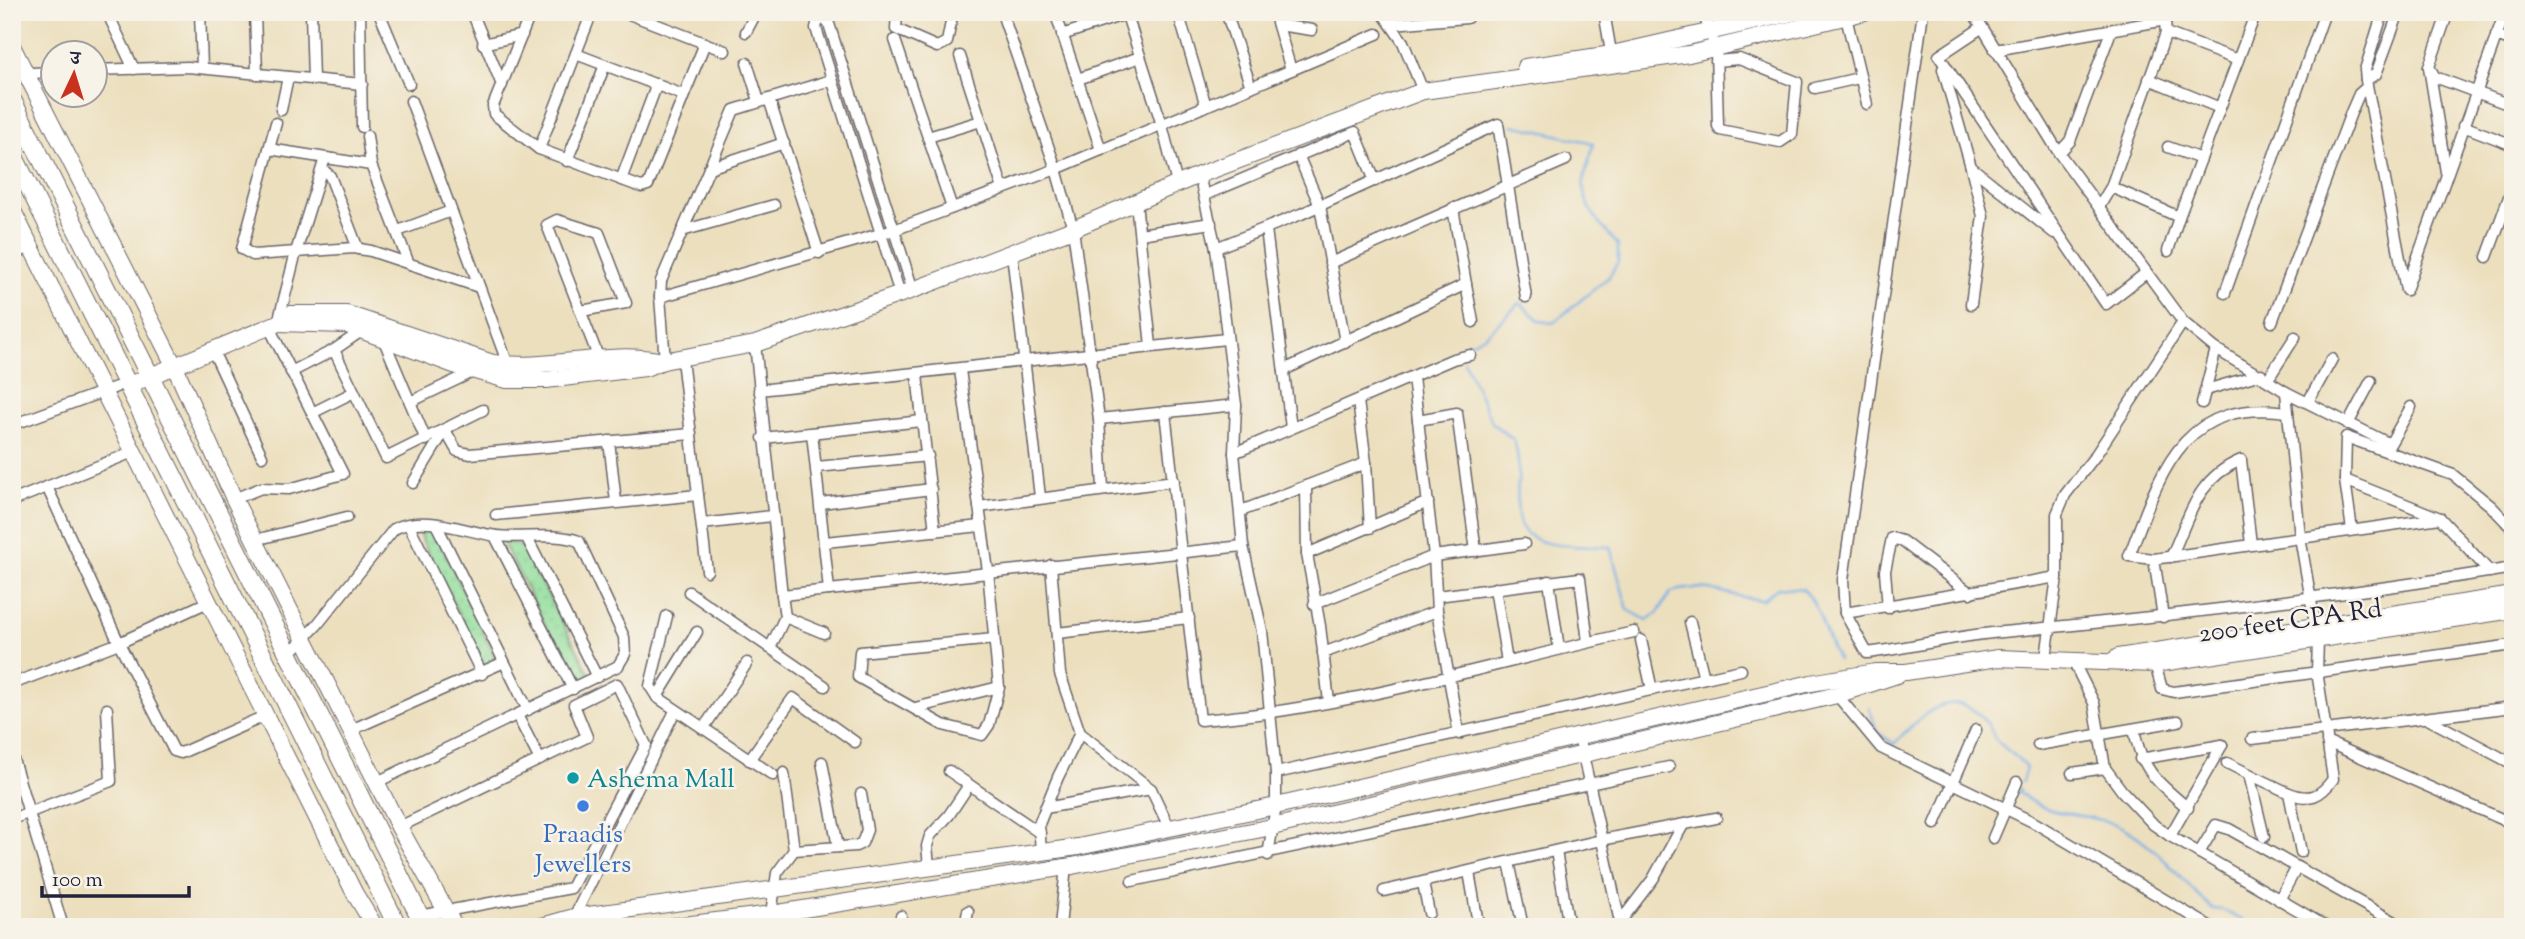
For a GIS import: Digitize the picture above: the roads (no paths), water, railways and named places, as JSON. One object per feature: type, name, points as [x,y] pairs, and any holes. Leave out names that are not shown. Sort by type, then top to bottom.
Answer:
[{"type":"main road","points":[[12,100],[422,921]]},
{"type":"main road","points":[[12,153],[46,219],[116,387],[398,927]]},
{"type":"street","points":[[107,12],[134,69]]},
{"type":"street","points":[[200,12],[202,68]]},
{"type":"street","points":[[255,12],[257,74]]},
{"type":"street","points":[[312,12],[313,79]]},
{"type":"street","points":[[360,12],[364,132],[370,165],[409,264]]},
{"type":"street","points":[[379,12],[409,84]]},
{"type":"street","points":[[472,12],[502,85]]},
{"type":"street","points":[[531,12],[493,106],[494,114],[539,149],[641,187],[648,185],[705,43]]},
{"type":"street","points":[[539,149],[592,12]]},
{"type":"street","points":[[624,12],[725,51]]},
{"type":"street","points":[[897,12],[896,29],[937,47],[947,42],[953,12]]},
{"type":"street","points":[[1055,12],[1101,150]]},
{"type":"street","points":[[1178,12],[1206,106]]},
{"type":"street","points":[[1226,12],[1251,87]]},
{"type":"street","points":[[1274,12],[1291,70]]},
{"type":"street","points":[[1382,12],[1392,24],[1411,90]]},
{"type":"street","points":[[1604,12],[1613,60]]},
{"type":"street","points":[[273,325],[339,324],[363,330],[475,371],[511,373],[645,368],[664,361],[755,344],[906,292],[1073,229],[1199,174],[1367,110],[1411,90],[1613,60],[1716,55],[1740,59],[1797,82],[1792,134],[1788,139],[1780,142],[1720,130],[1716,55],[1703,12]]},
{"type":"street","points":[[1613,60],[1796,12]]},
{"type":"street","points":[[1716,55],[1865,12]]},
{"type":"street","points":[[1973,12],[2059,153],[2183,322],[2216,349],[2286,392],[2390,444],[2411,407]]},
{"type":"street","points":[[2168,251],[2256,12]]},
{"type":"street","points":[[2225,293],[2325,12]]},
{"type":"street","points":[[2383,12],[2365,70],[2366,83],[2406,290],[2505,12]]},
{"type":"street","points":[[2272,322],[2352,110],[2366,83],[2376,74],[2399,12]]},
{"type":"street","points":[[2446,175],[2429,67],[2448,12]]},
{"type":"street","points":[[746,32],[758,13]]},
{"type":"street","points":[[820,13],[816,28],[831,80],[881,234],[906,292]]},
{"type":"street","points":[[820,13],[829,24],[894,230],[906,292]]},
{"type":"street","points":[[1062,34],[1126,13],[1162,125],[1177,184]]},
{"type":"street","points":[[1878,677],[1845,613],[1845,555],[1922,13]]},
{"type":"street","points":[[1995,50],[2111,31],[2168,15],[2165,33],[2111,187],[2099,207]]},
{"type":"street","points":[[1846,17],[1867,104]]},
{"type":"street","points":[[1392,24],[1467,18]]},
{"type":"street","points":[[1004,19],[1056,169],[1073,229],[1099,419],[1104,488]]},
{"type":"street","points":[[1278,26],[1312,30]]},
{"type":"street","points":[[1939,56],[1981,28]]},
{"type":"street","points":[[2059,153],[2070,141],[2111,31]]},
{"type":"street","points":[[2165,33],[2238,60]]},
{"type":"street","points":[[660,297],[894,230],[1056,169],[1377,34]]},
{"type":"street","points":[[483,44],[522,35]]},
{"type":"street","points":[[2496,36],[2513,42]]},
{"type":"street","points":[[895,40],[952,208]]},
{"type":"street","points":[[12,46],[18,73],[175,367],[234,499],[399,827],[455,927]]},
{"type":"street","points":[[576,54],[683,95]]},
{"type":"street","points":[[960,56],[1003,189]]},
{"type":"street","points":[[1939,56],[1983,216],[1971,304]]},
{"type":"street","points":[[1939,56],[2106,304],[2146,273]]},
{"type":"street","points":[[1078,79],[1140,57]]},
{"type":"street","points":[[747,63],[784,143],[819,253]]},
{"type":"street","points":[[566,161],[605,65]]},
{"type":"street","points":[[2429,67],[2435,77],[2513,106]]},
{"type":"street","points":[[108,70],[202,68],[362,84]]},
{"type":"street","points":[[18,73],[38,72]]},
{"type":"street","points":[[281,110],[288,77]]},
{"type":"street","points":[[1815,88],[1859,79]]},
{"type":"street","points":[[2149,79],[2220,108]]},
{"type":"street","points":[[664,361],[661,281],[734,110],[831,80]]},
{"type":"street","points":[[621,180],[657,84]]},
{"type":"street","points":[[411,100],[511,373]]},
{"type":"street","points":[[2352,110],[2371,113]]},
{"type":"street","points":[[928,137],[981,121]]},
{"type":"street","points":[[276,123],[242,249],[253,255],[358,249],[479,287]]},
{"type":"street","points":[[1216,248],[1320,206],[1498,124],[1526,298]]},
{"type":"street","points":[[2463,127],[2513,145]]},
{"type":"street","points":[[1205,195],[1355,132],[1375,181]]},
{"type":"street","points":[[709,168],[784,143]]},
{"type":"street","points":[[2168,146],[2201,159]]},
{"type":"street","points":[[269,149],[370,165]]},
{"type":"street","points":[[1298,155],[1320,206],[1345,342]]},
{"type":"street","points":[[234,499],[261,488],[289,489],[343,474],[291,372],[273,325],[325,158]]},
{"type":"street","points":[[1330,263],[1566,160]]},
{"type":"street","points":[[1971,167],[2062,239]]},
{"type":"street","points":[[322,169],[330,176],[358,249]]},
{"type":"street","points":[[1199,174],[1216,248],[1236,405],[1234,453],[1243,546],[1262,631],[1276,773],[1276,806],[1268,855]]},
{"type":"street","points":[[2487,257],[2513,186]]},
{"type":"street","points":[[2111,187],[2179,216]]},
{"type":"street","points":[[1136,202],[1151,346]]},
{"type":"street","points":[[682,231],[774,205]]},
{"type":"street","points":[[1453,208],[1474,323]]},
{"type":"street","points":[[12,209],[31,246],[116,387],[134,452],[211,601],[355,894],[375,927]]},
{"type":"street","points":[[398,231],[451,211]]},
{"type":"street","points":[[22,228],[46,219]]},
{"type":"street","points":[[581,311],[626,303],[599,233],[557,220],[547,225],[599,359]]},
{"type":"street","points":[[1140,234],[1210,223]]},
{"type":"street","points":[[1266,229],[1291,428]]},
{"type":"street","points":[[12,256],[31,246]]},
{"type":"street","points":[[1012,253],[1041,497]]},
{"type":"street","points":[[1284,370],[1466,284]]},
{"type":"street","points":[[12,425],[175,367],[273,325],[290,314],[347,314],[493,363],[511,373],[599,359],[641,356],[664,361]]},
{"type":"street","points":[[2046,658],[2057,578],[2057,514],[2065,495],[2095,456],[2183,322]]},
{"type":"street","points":[[291,372],[334,350],[363,330]]},
{"type":"street","points":[[2206,390],[2265,377],[2295,337]]},
{"type":"street","points":[[383,338],[426,440]]},
{"type":"street","points":[[759,390],[917,375],[1226,339]]},
{"type":"street","points":[[755,344],[763,438],[785,617],[771,648]]},
{"type":"street","points":[[2203,402],[2216,349]]},
{"type":"street","points":[[334,350],[386,458],[484,410]]},
{"type":"street","points":[[213,351],[262,456]]},
{"type":"street","points":[[1234,453],[1453,359],[1470,355]]},
{"type":"street","points":[[682,359],[707,571]]},
{"type":"street","points":[[2308,401],[2332,359]]},
{"type":"street","points":[[960,370],[988,571],[999,687],[989,725],[982,735],[943,725],[859,677],[860,652],[994,639]]},
{"type":"street","points":[[410,402],[475,371]]},
{"type":"street","points":[[917,375],[935,531]]},
{"type":"street","points":[[1413,377],[1434,556],[1437,611],[1459,734]]},
{"type":"street","points":[[2348,424],[2371,381]]},
{"type":"street","points":[[312,413],[354,392]]},
{"type":"street","points":[[2227,763],[2288,793],[2309,799],[2317,797],[2333,779],[2317,671],[2317,634],[2300,537],[2286,392]]},
{"type":"street","points":[[1358,401],[1366,463],[1370,528]]},
{"type":"street","points":[[1099,419],[1236,405]]},
{"type":"street","points":[[2288,412],[2243,409],[2190,433],[2171,458],[2129,556],[2154,559],[2171,557],[2441,518]]},
{"type":"street","points":[[1165,412],[1200,720],[1270,715],[1450,677],[1588,642],[1638,636],[1652,690]]},
{"type":"street","points":[[1418,420],[1457,413],[1476,551]]},
{"type":"street","points":[[763,438],[922,421]]},
{"type":"street","points":[[444,430],[457,451],[470,454],[691,434]]},
{"type":"street","points":[[413,483],[444,430]]},
{"type":"street","points":[[812,433],[829,590]]},
{"type":"street","points":[[2352,530],[2345,481],[2346,437],[2453,475],[2491,506],[2513,529]]},
{"type":"street","points":[[610,441],[616,502]]},
{"type":"street","points":[[12,501],[48,489],[134,452]]},
{"type":"street","points":[[817,467],[928,456]]},
{"type":"street","points":[[2171,557],[2204,485],[2222,468],[2241,460],[2250,544]]},
{"type":"street","points":[[1241,511],[1366,463]]},
{"type":"street","points":[[979,507],[1104,488],[1174,481]]},
{"type":"street","points":[[2345,481],[2441,518],[2490,572]]},
{"type":"street","points":[[1306,485],[1307,554],[1329,702]]},
{"type":"street","points":[[48,489],[119,643],[177,754],[267,715]]},
{"type":"street","points":[[821,503],[930,489]]},
{"type":"street","points":[[496,515],[698,495]]},
{"type":"street","points":[[1307,554],[1428,502]]},
{"type":"street","points":[[702,524],[772,516]]},
{"type":"street","points":[[255,540],[347,517]]},
{"type":"street","points":[[289,655],[394,529],[403,523],[436,524],[495,536],[567,536],[579,541],[624,637],[625,654],[618,666],[377,782]]},
{"type":"street","points":[[436,524],[502,663],[528,709]]},
{"type":"street","points":[[409,525],[482,674]]},
{"type":"street","points":[[825,542],[981,526]]},
{"type":"street","points":[[495,536],[573,689]]},
{"type":"street","points":[[527,538],[597,677]]},
{"type":"street","points":[[1888,608],[1885,572],[1892,538],[1902,541],[1970,593]]},
{"type":"street","points":[[1314,604],[1434,556],[1524,544]]},
{"type":"street","points":[[782,595],[1243,546]]},
{"type":"street","points":[[2154,559],[2163,617]]},
{"type":"street","points":[[1051,565],[1060,674],[1080,733],[1151,789],[1169,827]]},
{"type":"street","points":[[1867,653],[1991,634],[2311,599],[2513,568]]},
{"type":"street","points":[[1437,596],[1580,578],[1588,642]]},
{"type":"street","points":[[1845,613],[2057,578]]},
{"type":"street","points":[[1549,582],[1559,649]]},
{"type":"street","points":[[1495,588],[1507,662]]},
{"type":"street","points":[[689,592],[825,687]]},
{"type":"street","points":[[2102,661],[2146,651],[2317,634],[2513,595]]},
{"type":"street","points":[[12,684],[119,643],[211,601]]},
{"type":"street","name":"200 feet CPA Rd","points":[[1878,677],[1985,659],[2046,658],[2154,664],[2317,634],[2513,610]]},
{"type":"street","points":[[1323,653],[1437,611]]},
{"type":"street","points":[[667,616],[650,686],[657,697],[749,760],[778,774],[793,850],[777,873],[770,920]]},
{"type":"street","points":[[785,617],[824,634]]},
{"type":"street","points":[[1057,633],[1188,618]]},
{"type":"street","points":[[1690,622],[1704,678]]},
{"type":"street","points":[[657,697],[697,632]]},
{"type":"street","points":[[2154,664],[2162,689],[2174,692],[2513,645]]},
{"type":"street","points":[[2073,660],[2094,703],[2105,768],[2122,791],[2154,825],[2279,900],[2307,922],[2327,927]]},
{"type":"street","points":[[351,730],[502,663]]},
{"type":"street","points":[[703,729],[747,663]]},
{"type":"street","points":[[1276,773],[1741,670]]},
{"type":"street","points":[[668,927],[770,920],[1075,859],[1272,827],[1837,695],[1878,677]]},
{"type":"street","points":[[539,927],[929,866],[1041,852],[1075,859],[1169,827],[1276,806],[1811,683],[1878,677]]},
{"type":"street","points":[[399,827],[587,737],[574,705],[617,684],[646,746],[571,888],[445,910],[422,921]]},
{"type":"street","points":[[915,708],[999,687]]},
{"type":"street","points":[[1837,695],[1881,748],[2006,808],[2211,927]]},
{"type":"street","points":[[749,760],[793,698],[855,743]]},
{"type":"street","points":[[2252,740],[2513,707]]},
{"type":"street","points":[[12,819],[111,781],[107,709]]},
{"type":"street","points":[[574,922],[675,711]]},
{"type":"street","points":[[517,715],[540,760]]},
{"type":"street","points":[[2426,718],[2513,764]]},
{"type":"street","points":[[2038,745],[2178,721]]},
{"type":"street","points":[[2134,729],[2140,759],[2166,792],[2188,808]]},
{"type":"street","points":[[1935,824],[1976,730]]},
{"type":"street","points":[[1041,852],[1038,824],[1080,733]]},
{"type":"street","points":[[1578,737],[1620,925]]},
{"type":"street","points":[[2327,742],[2513,824]]},
{"type":"street","points":[[2140,759],[2222,745],[2170,836]]},
{"type":"street","points":[[12,756],[62,927]]},
{"type":"street","points":[[822,762],[838,847]]},
{"type":"street","points":[[1132,881],[1268,855],[1669,768]]},
{"type":"street","points":[[2072,774],[2105,768]]},
{"type":"street","points":[[950,771],[1040,833]]},
{"type":"street","points":[[2249,775],[2263,836]]},
{"type":"street","points":[[1993,838],[2017,782]]},
{"type":"street","points":[[929,866],[927,846],[930,836],[949,815],[969,785]]},
{"type":"street","points":[[1361,785],[1366,806]]},
{"type":"street","points":[[1045,808],[1151,789]]},
{"type":"street","points":[[2288,793],[2301,852]]},
{"type":"street","points":[[793,850],[856,846],[865,838],[867,830],[860,794]]},
{"type":"street","points":[[1384,891],[1601,840],[1716,818]]},
{"type":"street","points":[[1620,925],[1653,879],[1684,825]]},
{"type":"street","points":[[2199,853],[2216,825],[2404,927]]},
{"type":"street","points":[[1556,851],[1569,927]]},
{"type":"street","points":[[1060,927],[1075,859]]},
{"type":"street","points":[[1509,862],[1523,927]]},
{"type":"street","points":[[2279,900],[2297,867]]},
{"type":"street","points":[[1469,872],[1478,923]]},
{"type":"street","points":[[1423,883],[1429,913]]},
{"type":"street","points":[[965,927],[968,911]]},
{"type":"waterway","points":[[1464,355],[1463,347],[1486,335],[1520,303],[1540,321],[1553,323],[1609,277],[1618,262],[1618,245],[1594,216],[1584,190],[1593,143],[1513,125]]},
{"type":"waterway","points":[[1464,361],[1493,424],[1514,440],[1518,460],[1518,515],[1522,527],[1530,536],[1541,541],[1569,546],[1610,547],[1628,610],[1647,620],[1657,614],[1671,592],[1685,589],[1708,589],[1762,600],[1779,587],[1803,589],[1818,613],[1838,660]]},
{"type":"waterway","points":[[1869,707],[1877,732],[1894,744],[1915,723],[1938,707],[1962,705],[1974,711],[1987,723],[1998,742],[2026,767],[2022,782]]},
{"type":"waterway","points":[[2020,789],[2019,792],[2044,808],[2101,820],[2129,831],[2163,858],[2213,909],[2223,910],[2255,927]]},
{"type":"place","name":"Ashema Mall","points":[[573,778]]},
{"type":"place","name":"Praadis Jewellers","points":[[583,806]]}]
